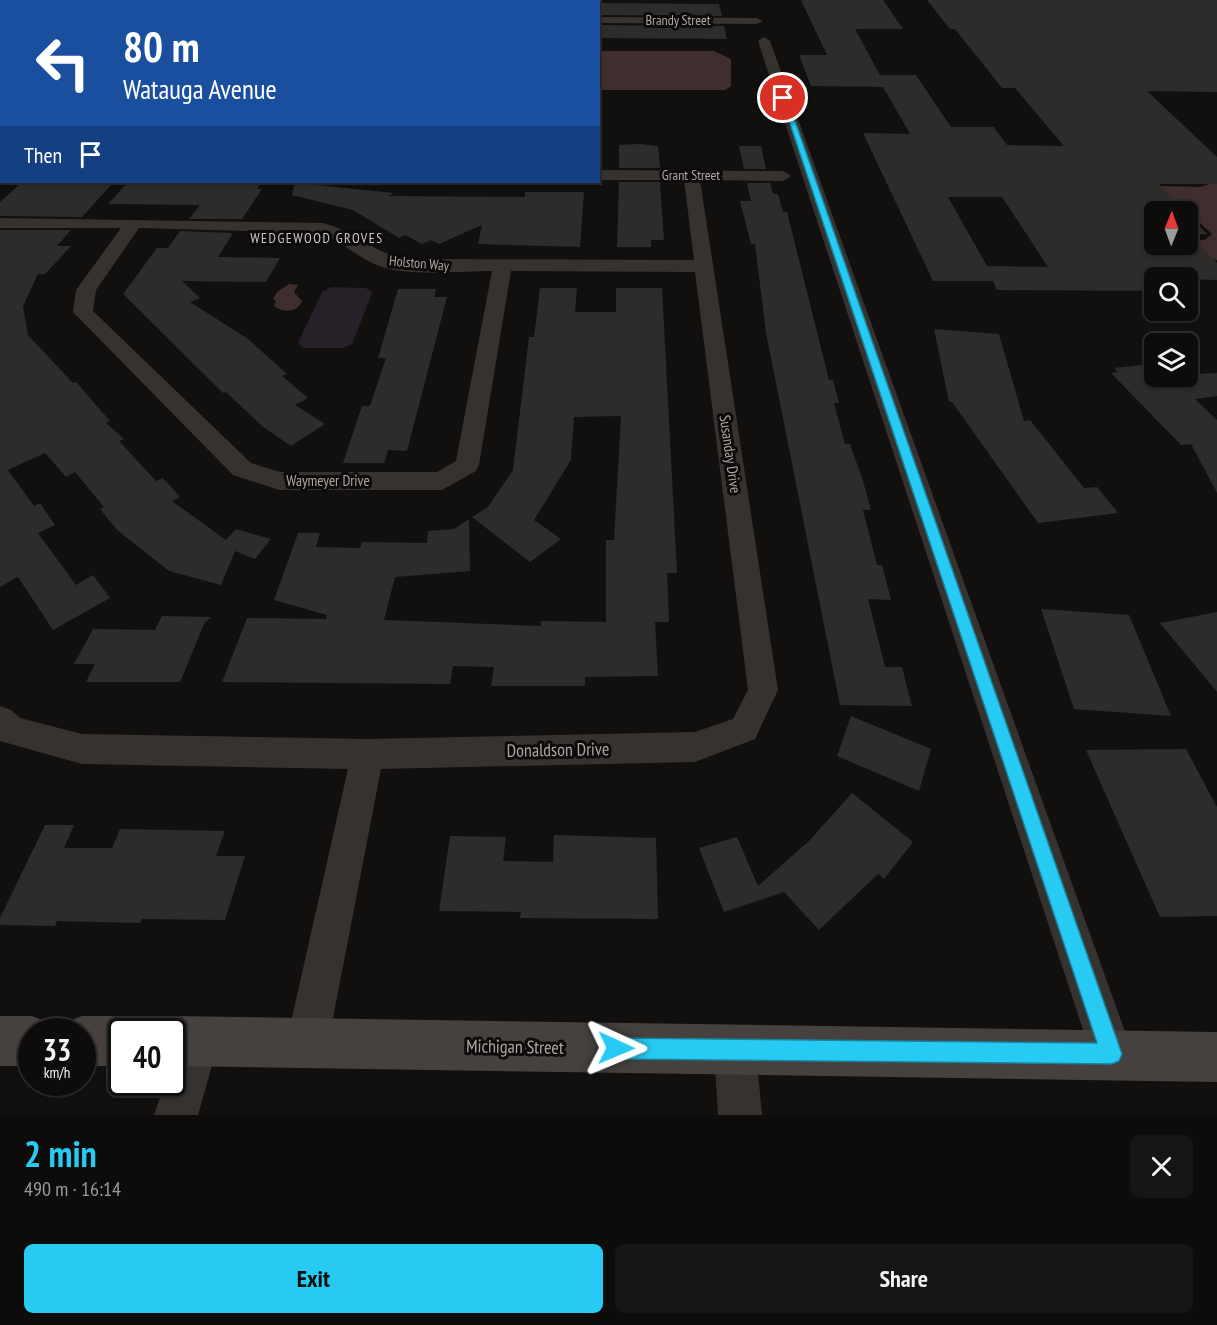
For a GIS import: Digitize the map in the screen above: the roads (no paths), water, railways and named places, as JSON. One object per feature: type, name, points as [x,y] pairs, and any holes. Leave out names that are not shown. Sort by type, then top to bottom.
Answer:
[{"type":"street","name":"Brandy Street","points":[[600,20],[760,31],[1112,1054]]},
{"type":"street","name":"Grant Street","points":[[600,175],[783,176]]},
{"type":"street","name":"Susanday Drive","points":[[691,176],[763,690],[744,729]]},
{"type":"street","name":"Holston Way","points":[[0,223],[134,223],[323,228],[344,236],[380,260],[406,265],[703,266]]},
{"type":"street","name":"Waymeyer Drive","points":[[134,223],[86,290],[83,312],[242,469],[279,481],[442,482],[467,465],[502,267]]},
{"type":"street","name":"Donaldson Drive","points":[[0,720],[10,730],[82,749],[368,754],[696,747],[744,729]]},
{"type":"street","points":[[307,1044],[368,754]]},
{"type":"street","points":[[0,1041],[18,1041]]},
{"type":"street","name":"Michigan Street","points":[[186,1041],[1217,1057]]},
{"type":"street","points":[[735,1050],[740,1115]]},
{"type":"street","points":[[176,1115],[179,1096]]},
{"type":"district","name":"WEDGEWOOD GROVES","points":[[317,238]]}]
